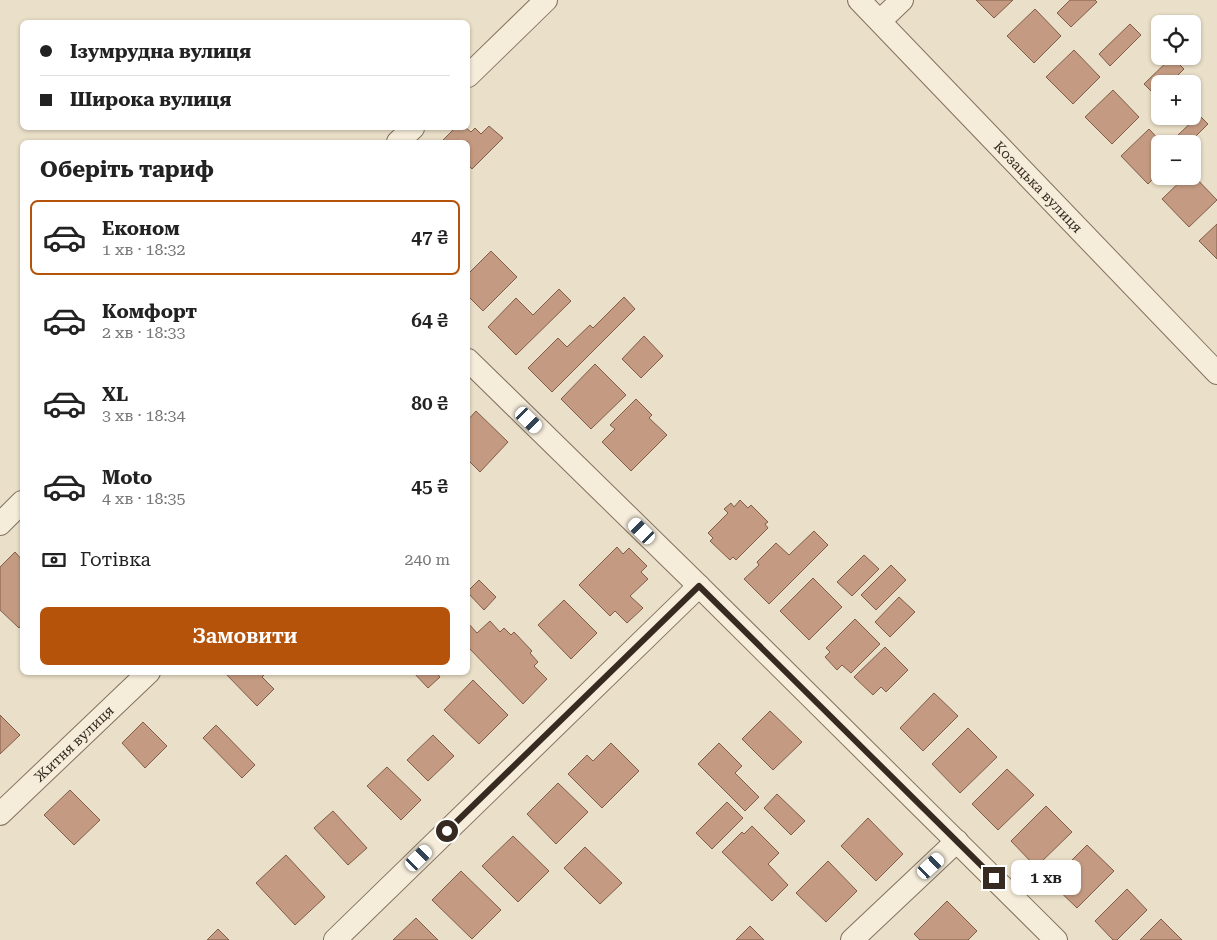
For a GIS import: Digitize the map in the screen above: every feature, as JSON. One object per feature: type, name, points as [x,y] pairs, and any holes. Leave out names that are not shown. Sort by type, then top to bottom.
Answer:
[{"type":"street","points":[[470,74],[546,0]]},
{"type":"street","name":"Козацька вулиця","points":[[859,0],[1217,373]]},
{"type":"street","points":[[880,21],[902,0]]},
{"type":"street","points":[[400,140],[411,130]]},
{"type":"street","points":[[470,366],[699,586],[1056,940]]},
{"type":"street","points":[[0,524],[20,504]]},
{"type":"street","points":[[335,940],[699,586]]},
{"type":"street","name":"Житня вулиця","points":[[0,814],[146,675]]},
{"type":"street","points":[[852,940],[957,841]]},
{"type":"building","points":[[976,0],[1013,0],[994,18]]},
{"type":"building","points":[[1070,0],[1095,0],[1097,2],[1071,27],[1057,13]]},
{"type":"building","points":[[1035,9],[1061,36],[1034,63],[1007,36]]},
{"type":"building","points":[[1130,24],[1141,35],[1110,66],[1099,54]]},
{"type":"building","points":[[1074,50],[1100,77],[1073,104],[1046,77]]},
{"type":"building","points":[[1164,65],[1180,65],[1184,69],[1178,75],[1153,75]]},
{"type":"building","points":[[1151,77],[1151,91],[1144,84]]},
{"type":"building","points":[[1113,90],[1139,117],[1112,144],[1085,117]]},
{"type":"building","points":[[1201,117],[1208,124],[1197,135],[1178,135],[1188,125],[1201,125]]},
{"type":"building","points":[[489,126],[503,138],[472,169],[470,167],[470,140],[443,140],[453,130],[468,130],[471,132],[475,128],[481,134]]},
{"type":"building","points":[[1149,129],[1155,135],[1151,135],[1151,181],[1148,184],[1121,156]]},
{"type":"building","points":[[1201,183],[1217,200],[1189,227],[1162,199],[1177,185],[1201,185]]},
{"type":"building","points":[[1217,224],[1217,259],[1199,241]]},
{"type":"building","points":[[491,251],[517,277],[483,311],[470,298],[470,272]]},
{"type":"building","points":[[559,289],[571,301],[516,355],[488,327],[516,298],[533,315]]},
{"type":"building","points":[[624,297],[635,309],[552,392],[528,368],[558,338],[567,347],[590,325],[593,328]]},
{"type":"building","points":[[644,336],[663,356],[641,378],[622,359]]},
{"type":"building","points":[[595,364],[626,395],[591,429],[561,399]]},
{"type":"building","points":[[636,399],[652,415],[649,418],[667,435],[631,471],[602,442],[615,429],[610,425]]},
{"type":"building","points":[[476,411],[508,442],[480,472],[470,462],[470,418]]},
{"type":"building","points":[[740,500],[748,508],[751,505],[768,522],[765,524],[768,528],[736,560],[733,557],[730,560],[710,541],[713,538],[708,533],[728,513],[724,509],[731,503],[734,507]]},
{"type":"building","points":[[814,531],[828,545],[769,604],[744,579],[759,565],[757,562],[776,543],[789,555]]},
{"type":"building","points":[[617,547],[623,554],[629,548],[647,566],[641,572],[648,579],[630,596],[643,608],[627,623],[615,611],[610,616],[579,585]]},
{"type":"building","points":[[15,552],[20,558],[19,628],[0,610],[0,567]]},
{"type":"building","points":[[864,555],[879,569],[852,596],[837,582]]},
{"type":"building","points":[[891,565],[906,580],[876,610],[861,595]]},
{"type":"building","points":[[813,578],[842,607],[809,640],[780,611]]},
{"type":"building","points":[[479,580],[496,597],[484,610],[470,595],[470,589]]},
{"type":"building","points":[[899,597],[915,612],[890,637],[875,622]]},
{"type":"building","points":[[564,600],[597,633],[571,659],[538,625]]},
{"type":"building","points":[[855,619],[880,644],[851,673],[842,665],[837,670],[825,657],[830,652],[826,648]]},
{"type":"building","points":[[490,621],[500,632],[504,628],[511,635],[514,632],[532,651],[530,653],[538,662],[534,666],[547,679],[523,704],[470,649],[470,625],[477,633]]},
{"type":"building","points":[[885,647],[908,670],[886,692],[881,687],[873,695],[854,677]]},
{"type":"building","points":[[227,675],[264,675],[262,677],[274,689],[257,706]]},
{"type":"building","points":[[416,675],[438,675],[440,677],[428,688]]},
{"type":"building","points":[[473,680],[508,715],[479,744],[444,710]]},
{"type":"building","points":[[934,693],[958,716],[923,751],[900,728]]},
{"type":"building","points":[[770,711],[802,742],[773,770],[742,739]]},
{"type":"building","points":[[0,715],[20,735],[0,754]]},
{"type":"building","points":[[143,722],[167,746],[145,768],[122,743]]},
{"type":"building","points":[[216,725],[255,765],[242,778],[203,738]]},
{"type":"building","points":[[968,728],[997,757],[960,793],[932,764]]},
{"type":"building","points":[[433,735],[454,756],[428,781],[407,760]]},
{"type":"building","points":[[611,743],[639,771],[602,808],[568,774],[587,755],[593,761]]},
{"type":"building","points":[[719,743],[742,766],[735,773],[759,797],[745,811],[698,764]]},
{"type":"building","points":[[387,767],[421,800],[401,820],[367,786]]},
{"type":"building","points":[[1007,769],[1034,795],[998,830],[972,804]]},
{"type":"building","points":[[558,783],[588,812],[556,844],[527,814]]},
{"type":"building","points":[[70,790],[100,820],[74,845],[44,815]]},
{"type":"building","points":[[777,794],[805,821],[791,835],[764,808]]},
{"type":"building","points":[[727,802],[743,818],[712,849],[696,833]]},
{"type":"building","points":[[1046,806],[1072,832],[1036,867],[1011,841]]},
{"type":"building","points":[[333,811],[367,848],[348,865],[314,828]]},
{"type":"building","points":[[868,818],[903,854],[876,881],[841,846]]},
{"type":"building","points":[[752,826],[779,853],[768,864],[788,885],[772,901],[722,852],[742,832],[744,834]]},
{"type":"building","points":[[513,836],[549,871],[518,902],[482,866]]},
{"type":"building","points":[[1087,845],[1114,871],[1077,908],[1050,882]]},
{"type":"building","points":[[585,847],[622,883],[600,904],[564,868]]},
{"type":"building","points":[[286,855],[325,897],[295,925],[256,883]]},
{"type":"building","points":[[828,861],[857,891],[826,922],[796,893]]},
{"type":"building","points":[[461,871],[501,910],[472,939],[432,900]]},
{"type":"building","points":[[1127,889],[1147,910],[1117,940],[1113,940],[1095,921]]},
{"type":"building","points":[[947,901],[977,931],[968,940],[920,940],[914,934]]},
{"type":"building","points":[[416,918],[438,940],[393,940]]},
{"type":"building","points":[[1161,919],[1182,940],[1140,940]]},
{"type":"building","points":[[750,926],[764,940],[736,940]]},
{"type":"building","points":[[218,929],[229,940],[207,940]]},
{"type":"route","points":[[447,831],[699,586],[994,878]]}]
